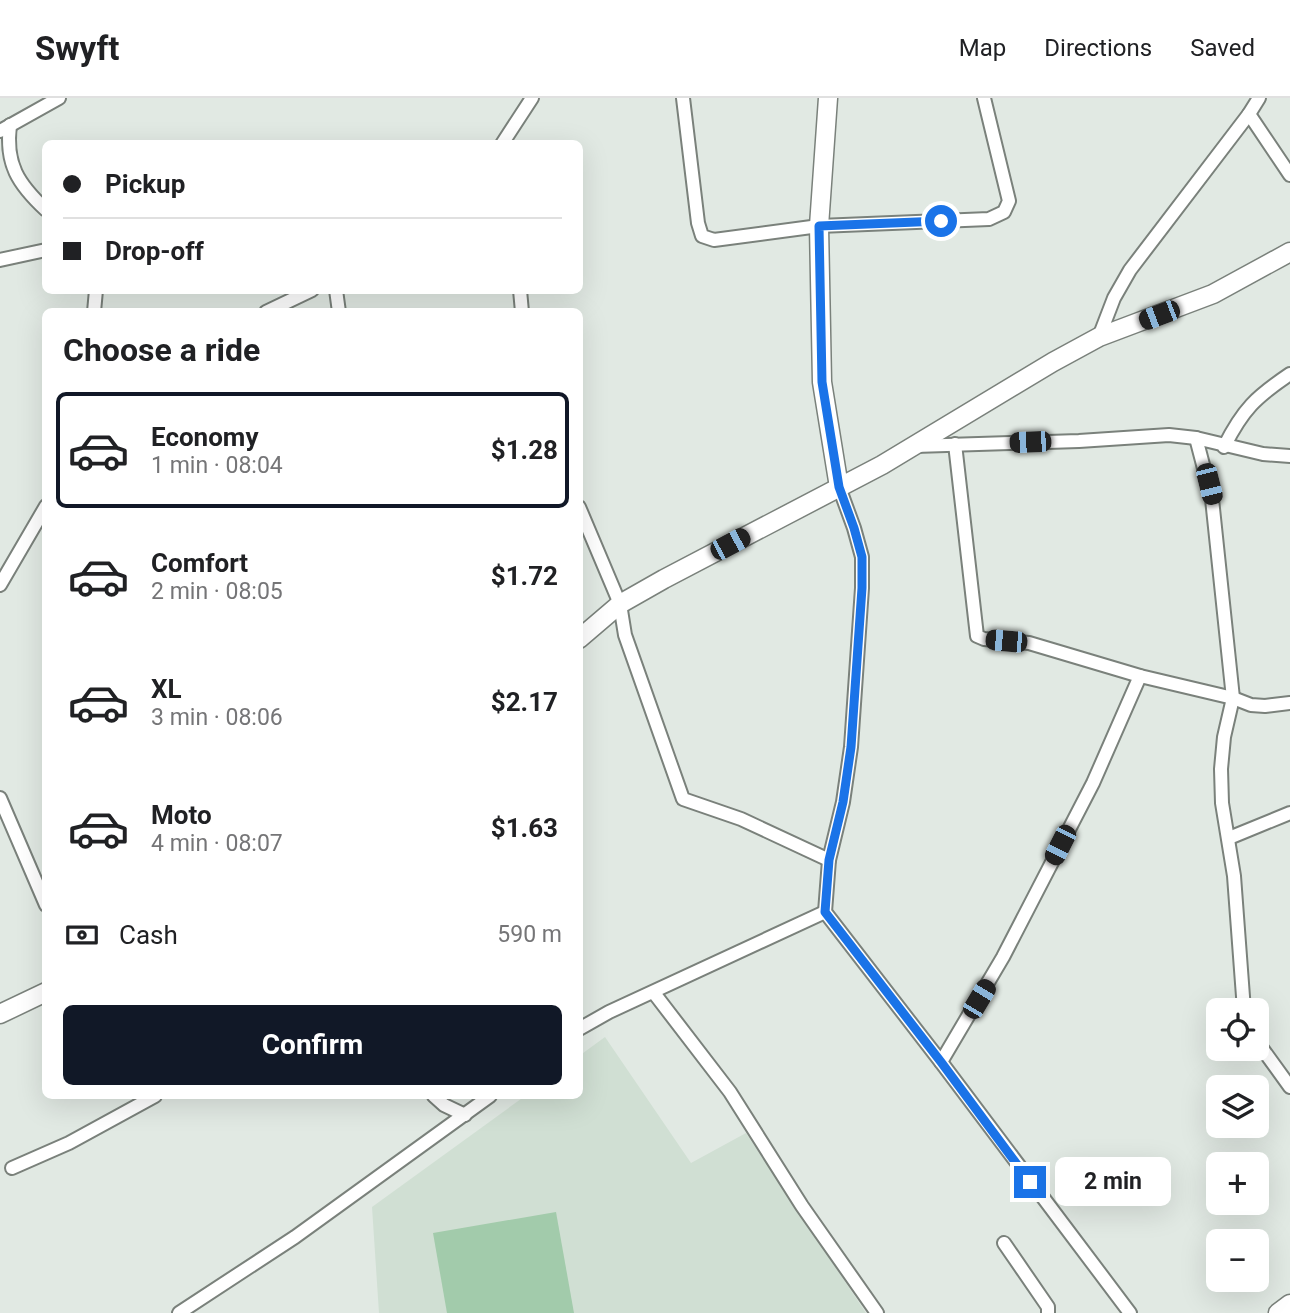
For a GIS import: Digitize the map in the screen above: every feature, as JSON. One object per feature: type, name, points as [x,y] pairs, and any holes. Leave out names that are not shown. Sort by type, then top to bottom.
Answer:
[{"type":"street","points":[[42,206],[24,190],[11,164],[5,128],[59,98]]},
{"type":"street","points":[[505,140],[531,98]]},
{"type":"street","points":[[683,98],[698,223],[702,236],[714,240],[819,226],[989,219],[1004,212],[1009,201],[984,98]]},
{"type":"street","points":[[828,98],[819,226],[822,382],[839,487],[862,557],[862,588],[851,747],[843,802],[829,860],[825,912],[1130,1313]]},
{"type":"street","points":[[1099,337],[1114,299],[1130,270],[1259,98]]},
{"type":"street","points":[[1249,114],[1290,175]]},
{"type":"street","points":[[0,260],[42,251]]},
{"type":"street","points":[[583,636],[620,604],[913,446],[1099,337],[1213,294],[1290,253]]},
{"type":"street","points":[[274,308],[304,294]]},
{"type":"street","points":[[1224,447],[1246,409],[1290,374]]},
{"type":"street","points":[[913,446],[1169,435],[1196,438],[1224,447],[1263,454],[1290,456]]},
{"type":"street","points":[[1196,438],[1212,499],[1233,698],[1224,737],[1222,803],[1229,838],[1243,998]]},
{"type":"street","points":[[955,444],[977,636],[1029,643],[1251,705],[1290,703]]},
{"type":"street","points":[[0,585],[42,514]]},
{"type":"street","points":[[583,516],[620,604],[625,635],[683,799],[741,818],[829,860]]},
{"type":"street","points":[[941,1062],[1009,946],[1093,783],[1140,676]]},
{"type":"street","points":[[0,798],[42,896]]},
{"type":"street","points":[[1229,838],[1290,813]]},
{"type":"street","points":[[583,1026],[825,912]]},
{"type":"street","points":[[654,993],[730,1092],[802,1206],[877,1313]]},
{"type":"street","points":[[0,1014],[42,994]]},
{"type":"street","points":[[1269,1058],[1290,1087]]},
{"type":"street","points":[[12,1168],[69,1143],[150,1099]]},
{"type":"street","points":[[438,1099],[444,1105],[465,1115]]},
{"type":"street","points":[[179,1313],[295,1237],[486,1099]]},
{"type":"street","points":[[1004,1243],[1048,1307],[1048,1313]]},
{"type":"street","points":[[1278,1313],[1290,1304]]},
{"type":"shaded area","points":[[605,1037],[691,1163],[746,1133],[866,1313],[379,1313],[372,1207],[521,1099],[583,1099],[583,1053]]},
{"type":"green space","points":[[556,1212],[574,1313],[447,1313],[433,1233]]},
{"type":"route","points":[[941,221],[819,226],[822,382],[839,487],[862,557],[851,747],[843,802],[829,860],[825,912],[1030,1182]]}]
